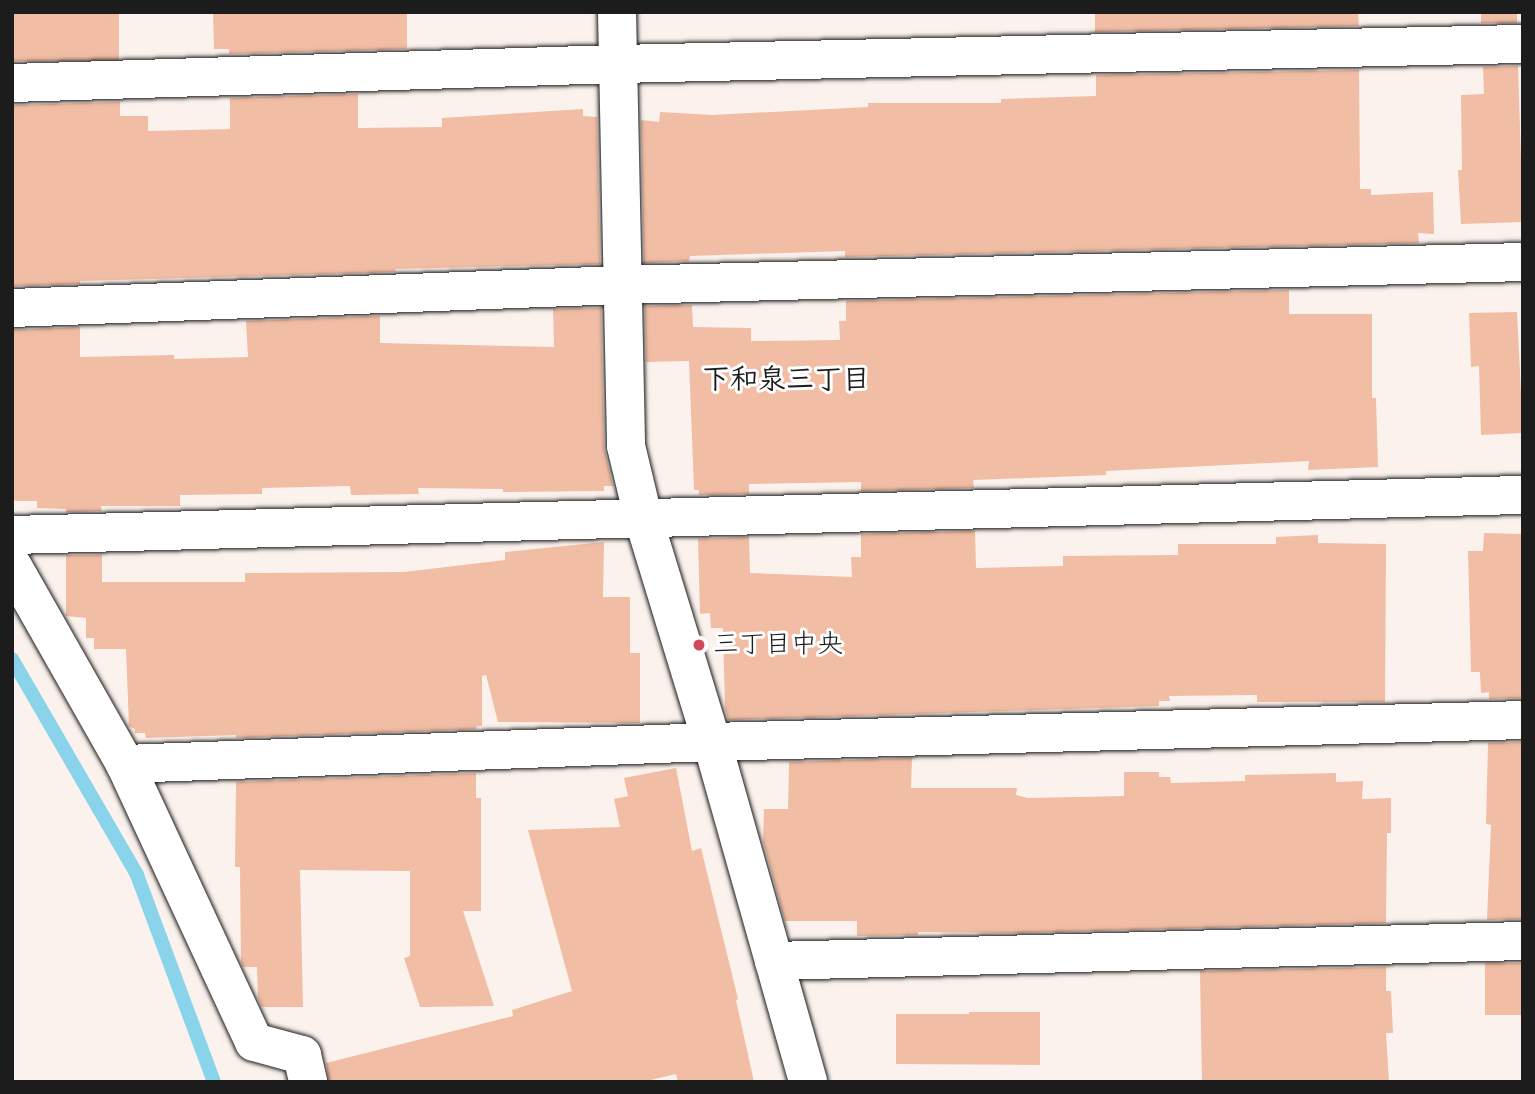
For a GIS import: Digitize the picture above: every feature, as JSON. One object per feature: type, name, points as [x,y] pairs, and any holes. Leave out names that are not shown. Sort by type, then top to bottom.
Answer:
[{"type":"street","points":[[617,12],[626,446],[642,517],[712,742],[808,1082]]},
{"type":"street","points":[[12,83],[618,64],[1523,44]]},
{"type":"street","points":[[12,308],[622,285],[1523,262]]},
{"type":"street","points":[[12,536],[1523,495]]},
{"type":"street","points":[[12,565],[125,764],[254,1042],[302,1055],[308,1082]]},
{"type":"street","points":[[125,764],[712,742],[1523,720]]},
{"type":"street","points":[[774,961],[1523,941]]},
{"type":"building","points":[[12,12],[119,12],[119,61],[12,61]]},
{"type":"building","points":[[213,12],[407,12],[407,49],[229,54],[229,49],[214,49]]},
{"type":"building","points":[[1095,12],[1358,12],[1359,26],[1095,32]]},
{"type":"building","points":[[1481,12],[1517,12],[1517,23],[1481,23]]},
{"type":"building","points":[[1518,66],[1523,222],[1461,224],[1458,170],[1462,170],[1461,95],[1484,94],[1483,67]]},
{"type":"building","points":[[1359,70],[1360,189],[1371,189],[1371,195],[1433,192],[1434,234],[1418,233],[1419,243],[845,257],[845,251],[690,256],[689,261],[644,263],[641,120],[659,122],[660,112],[712,115],[868,107],[868,103],[1001,103],[1001,99],[1096,96],[1096,75]]},
{"type":"building","points":[[358,94],[358,128],[442,127],[442,118],[583,109],[583,116],[597,117],[600,264],[395,269],[396,272],[80,281],[80,284],[13,286],[12,105],[120,102],[120,116],[148,116],[148,131],[230,129],[230,98]]},
{"type":"building","points":[[1289,290],[1289,314],[1372,314],[1372,398],[1376,398],[1378,467],[1308,470],[1309,461],[1106,471],[1106,475],[973,480],[974,488],[861,491],[861,482],[749,484],[749,494],[699,495],[699,490],[694,490],[689,361],[646,362],[645,306],[692,305],[693,327],[751,328],[751,341],[840,340],[839,321],[846,321],[846,301]]},
{"type":"building","points":[[601,308],[604,447],[613,486],[604,486],[604,491],[503,492],[503,489],[418,488],[419,494],[351,495],[350,486],[262,488],[262,494],[180,495],[180,506],[101,506],[102,511],[66,512],[66,509],[37,508],[37,501],[15,501],[12,495],[13,330],[80,327],[80,357],[248,357],[246,321],[380,316],[380,343],[554,347],[553,309]]},
{"type":"building","points":[[1517,312],[1523,433],[1481,435],[1479,366],[1471,367],[1469,313]]},
{"type":"building","points":[[975,531],[976,568],[1063,566],[1063,556],[1178,555],[1178,544],[1276,544],[1276,537],[1318,535],[1318,543],[1386,544],[1385,702],[1257,702],[1257,695],[1169,696],[1170,701],[1159,701],[1159,706],[728,720],[725,709],[723,628],[711,628],[710,613],[700,614],[698,539],[749,537],[750,573],[852,577],[851,557],[861,557],[861,534]]},
{"type":"building","points":[[1484,533],[1523,534],[1523,698],[1489,699],[1489,692],[1481,693],[1480,672],[1471,672],[1468,551],[1483,551]]},
{"type":"building","points":[[604,542],[603,597],[630,597],[630,653],[640,653],[640,723],[498,722],[486,675],[482,676],[482,726],[477,726],[476,729],[236,738],[236,735],[146,738],[145,733],[135,733],[135,729],[129,726],[126,649],[94,649],[94,638],[86,638],[86,618],[66,616],[66,555],[102,555],[102,582],[245,582],[245,573],[404,572],[505,560],[505,552]]},
{"type":"building","points":[[1523,742],[1523,919],[1487,920],[1491,825],[1486,824],[1488,743]]},
{"type":"building","points":[[912,758],[911,788],[1017,788],[1016,795],[1028,798],[1124,796],[1124,772],[1159,772],[1159,777],[1170,777],[1171,783],[1245,781],[1245,775],[1336,773],[1336,782],[1363,781],[1362,799],[1391,798],[1391,833],[1387,833],[1386,923],[1014,933],[918,932],[918,935],[857,936],[857,921],[785,921],[763,841],[764,809],[788,809],[789,762]]},
{"type":"building","points":[[676,768],[692,851],[701,848],[738,999],[736,1000],[754,1082],[678,1082],[676,1074],[642,1082],[329,1082],[326,1063],[513,1016],[512,1010],[572,991],[528,830],[620,827],[614,799],[628,796],[624,778]]},
{"type":"building","points":[[476,773],[476,798],[481,798],[481,911],[463,911],[494,1006],[420,1007],[404,958],[410,956],[410,871],[300,870],[303,1007],[262,1007],[258,998],[257,967],[243,967],[241,962],[240,867],[235,867],[236,782]]},
{"type":"building","points":[[1485,963],[1523,963],[1523,1015],[1485,1015]]},
{"type":"building","points":[[1386,967],[1386,991],[1391,991],[1393,1033],[1386,1033],[1389,1082],[1202,1082],[1200,971]]},
{"type":"building","points":[[1040,1012],[1040,1065],[896,1064],[896,1014]]},
{"type":"waterway","points":[[12,659],[137,875],[214,1082]]},
{"type":"place","name":"三丁目中央","points":[[699,645]]},
{"type":"district","name":"下和泉三丁目","points":[[786,379]]}]
